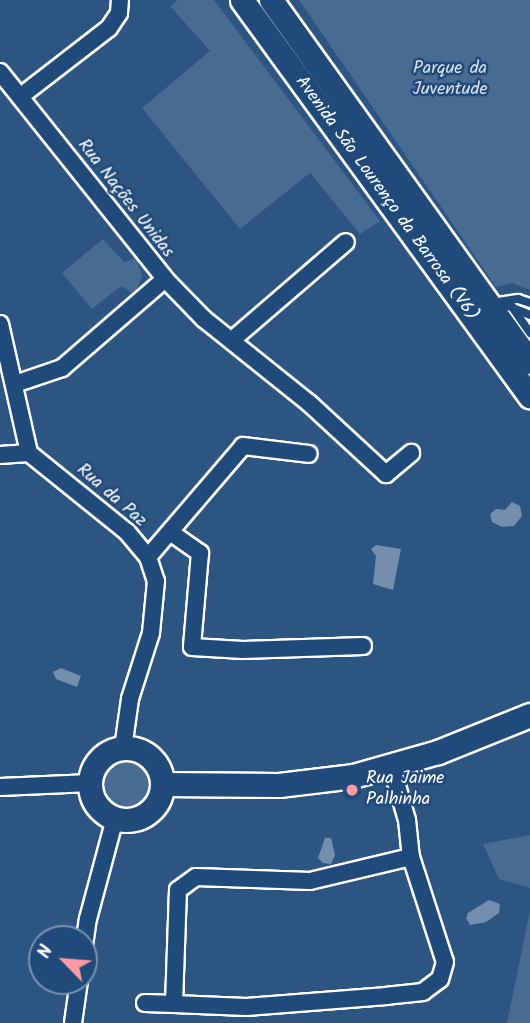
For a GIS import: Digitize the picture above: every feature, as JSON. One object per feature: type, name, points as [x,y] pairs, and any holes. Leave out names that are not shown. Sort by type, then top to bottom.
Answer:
[{"type":"main road","name":"Avenida São Lourenço da Barrosa (V6)","points":[[242,0],[528,395]]},
{"type":"main road","name":"Avenida São Lourenço da Barrosa (V6)","points":[[275,4],[530,362]]},
{"type":"main road","points":[[162,784],[279,785],[353,776],[438,752],[529,715]]},
{"type":"main road","points":[[123,748],[138,750],[151,757],[160,769],[162,784],[159,799],[144,815],[130,820],[115,818],[97,804],[91,783],[98,762],[109,752],[123,748]]},
{"type":"street","points":[[21,96],[109,28],[119,13],[120,0]]},
{"type":"street","name":"Rua Nações Unidas","points":[[0,72],[165,279],[204,319],[309,403],[386,474],[411,453]]},
{"type":"street","points":[[232,340],[346,242]]},
{"type":"street","points":[[15,384],[62,368],[165,279]]},
{"type":"street","points":[[0,324],[29,453],[0,455]]},
{"type":"street","points":[[148,557],[243,446],[309,454]]},
{"type":"street","name":"Rua da Paz","points":[[29,453],[127,532],[148,557],[156,581],[156,603],[151,632],[130,699],[123,748]]},
{"type":"street","points":[[170,532],[200,553],[192,648],[243,650],[363,646]]},
{"type":"street","points":[[145,1003],[246,1007],[423,992],[440,979],[444,962],[411,857],[407,820],[391,765]]},
{"type":"street","points":[[0,786],[91,783]]},
{"type":"street","points":[[87,925],[115,818]]},
{"type":"street","points":[[174,1004],[178,890],[195,877],[310,881],[411,857]]},
{"type":"street","points":[[73,1023],[77,995]]},
{"type":"lane","points":[[488,303],[518,299],[530,303]]},
{"type":"lane","points":[[488,303],[512,307],[529,315]]},
{"type":"lane","points":[[512,307],[530,333]]},
{"type":"green space","points":[[178,0],[214,0],[380,221],[360,234],[310,173],[240,229],[142,108],[210,51],[170,6]]},
{"type":"green space","name":"Parque da Juventude","points":[[299,0],[530,0],[530,290],[512,283],[496,287]]},
{"type":"green space","points":[[103,239],[124,262],[136,258],[142,276],[136,290],[131,292],[121,286],[92,309],[62,273]]},
{"type":"green space","points":[[118,760],[138,760],[152,774],[152,794],[138,808],[118,808],[104,794],[104,774]]},
{"type":"green space","points":[[530,835],[530,888],[499,879],[483,844]]},
{"type":"green space","points":[[530,911],[530,1023],[507,1023]]},
{"type":"shaded area","points":[[512,502],[520,506],[522,516],[514,526],[502,527],[492,522],[490,514],[496,509],[505,510]]},
{"type":"shaded area","points":[[376,545],[401,549],[393,590],[373,584],[376,556],[371,549]]},
{"type":"shaded area","points":[[61,668],[81,676],[77,687],[56,679],[53,672]]},
{"type":"shaded area","points":[[325,838],[331,838],[335,855],[331,864],[323,863],[318,858]]},
{"type":"shaded area","points":[[489,900],[500,904],[499,913],[486,922],[470,925],[466,918],[468,913]]},
{"type":"place","name":"Rua Jaime Palhinha","points":[[352,790]]}]
